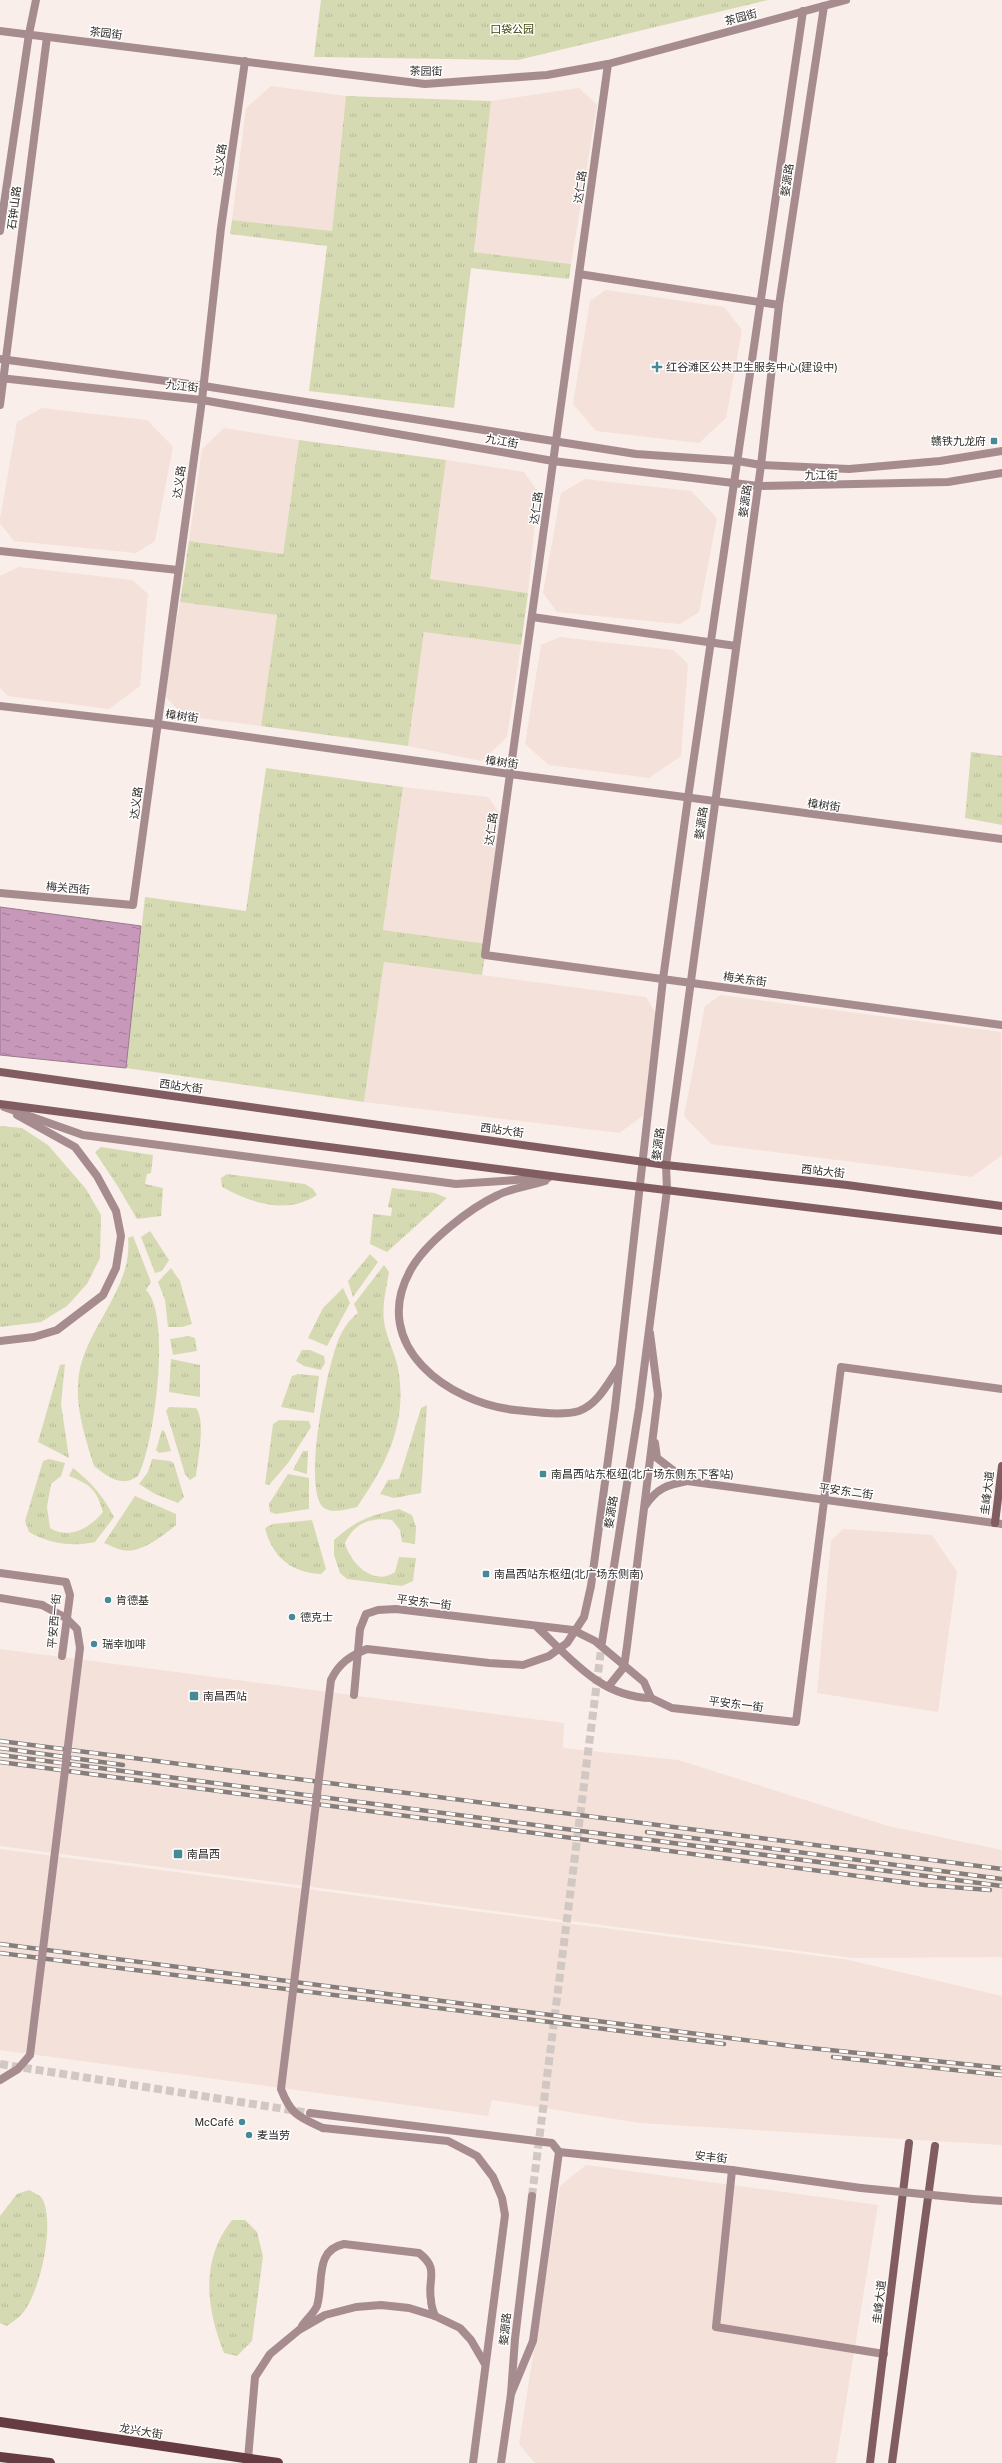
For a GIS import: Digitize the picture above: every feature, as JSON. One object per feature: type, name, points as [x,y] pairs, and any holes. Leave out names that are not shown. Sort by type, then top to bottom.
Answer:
[{"type":"main road","name":"西站大街","points":[[0,1072],[666,1165],[847,1185],[1002,1206]]},
{"type":"main road","points":[[0,1105],[559,1177],[1002,1231]]},
{"type":"main road","name":"圭峰大道","points":[[998,1524],[1002,1466]]},
{"type":"main road","name":"圭峰大道","points":[[870,2463],[909,2143]]},
{"type":"main road","points":[[892,2463],[935,2146]]},
{"type":"main road","name":"龙兴大街","points":[[0,2422],[278,2463]]},
{"type":"main road","points":[[0,2457],[50,2463]]},
{"type":"street","name":"石钟山路","points":[[0,231],[29,34],[36,0]]},
{"type":"street","name":"茶园街","points":[[0,30],[425,84],[547,75],[608,64],[846,0]]},
{"type":"street","name":"婺源路","points":[[602,1642],[650,1329],[667,1190],[666,1165],[761,465],[780,305],[824,6]]},
{"type":"street","name":"婺源路","points":[[473,2463],[505,2215],[502,2198],[493,2177],[477,2156],[448,2141],[323,2128],[299,2117],[288,2106],[281,2089],[331,1680],[336,1669],[350,1656],[367,1649],[489,1663],[523,1665],[549,1656],[567,1643],[584,1617],[591,1586],[628,1306],[664,979],[688,798],[736,483],[759,302],[803,11]]},
{"type":"street","name":"石钟山路","points":[[0,405],[3,359],[47,36]]},
{"type":"street","name":"达义路","points":[[134,905],[157,724],[204,386],[221,228],[246,61]]},
{"type":"street","name":"达仁路","points":[[485,955],[608,64]]},
{"type":"street","points":[[579,274],[780,305]]},
{"type":"street","name":"九江街","points":[[3,359],[204,386],[636,454],[738,461],[761,465],[850,469],[940,460],[1002,451]]},
{"type":"street","name":"九江街","points":[[2,378],[202,400],[553,461],[758,486],[948,482],[1002,473]]},
{"type":"street","points":[[0,551],[178,570]]},
{"type":"street","points":[[532,617],[736,646]]},
{"type":"street","name":"樟树街","points":[[0,706],[157,724],[715,802],[1002,839]]},
{"type":"street","name":"梅关西街","points":[[0,893],[134,905]]},
{"type":"street","name":"梅关东街","points":[[485,955],[1002,1025]]},
{"type":"street","points":[[0,1105],[83,1135],[456,1184],[559,1177]]},
{"type":"street","points":[[0,1105],[76,1147],[97,1176],[116,1211],[121,1236],[116,1268],[103,1294],[57,1330],[34,1337],[0,1341]]},
{"type":"street","points":[[559,1177],[499,1195],[464,1216],[427,1249],[410,1271],[402,1292],[399,1311],[402,1332],[412,1356],[433,1378],[457,1394],[498,1408],[551,1412],[579,1411],[599,1398],[619,1367]]},
{"type":"street","points":[[608,1686],[624,1667],[658,1395],[650,1329]]},
{"type":"street","points":[[825,1499],[841,1368],[1002,1389]]},
{"type":"street","points":[[653,1435],[657,1458],[687,1481]]},
{"type":"street","points":[[644,1508],[654,1493],[670,1484],[687,1481]]},
{"type":"street","name":"平安东二街","points":[[687,1481],[998,1524]]},
{"type":"street","name":"平安东一街","points":[[652,1698],[672,1708],[796,1722],[825,1499]]},
{"type":"street","name":"平安西一街","points":[[0,1573],[66,1582],[70,1595],[62,1656]]},
{"type":"street","points":[[0,1598],[42,1605],[66,1618],[77,1629],[80,1648],[30,2055],[18,2069],[0,2080]]},
{"type":"street","name":"平安东一街","points":[[354,1695],[360,1629],[366,1614],[378,1610],[396,1609],[538,1628]]},
{"type":"street","points":[[554,1626],[573,1630],[595,1641],[624,1667],[644,1682],[652,1698],[632,1698],[594,1680],[538,1628],[554,1626]]},
{"type":"street","points":[[310,2114],[552,2143],[559,2152],[533,2341],[512,2394]]},
{"type":"street","name":"安丰街","points":[[559,2152],[732,2170],[861,2188],[1002,2201]]},
{"type":"street","points":[[732,2170],[716,2326],[884,2354]]},
{"type":"street","name":"婺源路","points":[[501,2463],[512,2394],[514,2340],[532,2196]]},
{"type":"street","points":[[299,2330],[316,2307],[323,2260],[327,2252],[334,2246],[344,2244],[419,2253],[428,2260],[432,2268],[430,2299],[435,2316]]},
{"type":"street","points":[[248,2459],[255,2377],[270,2354],[299,2330],[325,2315],[356,2307],[381,2305],[402,2307],[435,2316],[460,2328],[471,2340],[485,2364]]},
{"type":"shaded area","points":[[271,86],[346,96],[332,232],[232,220],[246,108]]},
{"type":"shaded area","points":[[579,88],[597,105],[571,264],[474,252],[491,101]]},
{"type":"shaded area","name":"红谷滩区公共卫生服务中心(建设中)","points":[[606,290],[724,307],[742,330],[726,418],[699,443],[596,431],[573,404],[590,301]]},
{"type":"shaded area","points":[[42,408],[147,420],[173,447],[155,541],[136,553],[14,541],[0,523],[0,519],[17,422]]},
{"type":"shaded area","points":[[224,428],[299,440],[283,554],[189,541],[202,449]]},
{"type":"shaded area","points":[[446,460],[524,472],[538,492],[528,593],[430,579]]},
{"type":"shaded area","points":[[585,479],[691,491],[717,518],[699,612],[680,624],[557,612],[543,593],[561,493]]},
{"type":"shaded area","points":[[19,567],[132,580],[148,594],[140,686],[109,709],[8,696],[0,688],[0,576]]},
{"type":"shaded area","points":[[180,602],[277,615],[261,726],[184,716],[164,695]]},
{"type":"shaded area","points":[[424,632],[521,645],[507,737],[482,761],[408,746]]},
{"type":"shaded area","points":[[560,637],[673,650],[688,664],[681,756],[649,778],[549,765],[525,744],[541,645]]},
{"type":"shaded area","points":[[403,787],[488,797],[505,821],[487,944],[383,930]]},
{"type":"shaded area","points":[[384,962],[646,997],[660,1020],[651,1110],[619,1133],[364,1102]]},
{"type":"shaded area","points":[[721,995],[1001,1032],[1002,1155],[972,1177],[711,1144],[684,1116],[705,1006]]},
{"type":"shaded area","points":[[843,1529],[932,1535],[957,1572],[938,1712],[817,1693],[831,1541]]},
{"type":"shaded area","points":[[0,1649],[564,1723],[563,1748],[678,1760],[888,1826],[1002,1850],[1002,1957],[853,1958],[0,1846]]},
{"type":"shaded area","points":[[0,1849],[849,1960],[1002,1996],[1002,2145],[640,2123],[492,2100],[488,2116],[0,2050]]},
{"type":"shaded area","points":[[586,2165],[878,2205],[836,2463],[535,2463],[519,2444],[560,2186]]},
{"type":"green space","name":"口袋公园","points":[[321,0],[768,0],[518,60],[314,57]]},
{"type":"green space","points":[[346,96],[491,101],[474,252],[571,264],[569,279],[471,268],[454,408],[309,391],[327,246],[230,234],[232,220],[332,231]]},
{"type":"green space","points":[[299,440],[446,460],[430,579],[528,593],[521,645],[424,632],[408,746],[261,726],[277,615],[180,602],[189,541],[283,554]]},
{"type":"green space","points":[[971,752],[1002,756],[1002,825],[965,818]]},
{"type":"green space","points":[[266,768],[403,787],[383,930],[487,944],[482,975],[384,962],[364,1102],[126,1068],[145,897],[246,911]]},
{"type":"green space","points":[[0,1126],[22,1128],[48,1145],[86,1189],[101,1215],[100,1258],[87,1284],[67,1306],[41,1322],[0,1327]]},
{"type":"green space","points":[[101,1147],[153,1155],[151,1173],[147,1174],[145,1184],[163,1188],[161,1216],[137,1219],[95,1152]]},
{"type":"green space","points":[[227,1174],[305,1184],[313,1189],[317,1195],[305,1201],[294,1204],[281,1205],[257,1202],[222,1187],[221,1178]]},
{"type":"green space","points":[[392,1188],[435,1193],[447,1198],[387,1252],[370,1244],[373,1214],[391,1216],[392,1208],[388,1207]]},
{"type":"green space","points":[[150,1231],[169,1260],[162,1271],[155,1273],[141,1237]]},
{"type":"green space","points":[[133,1236],[151,1282],[146,1290],[154,1304],[158,1325],[158,1381],[150,1438],[144,1460],[138,1476],[126,1481],[121,1481],[115,1480],[94,1466],[81,1421],[78,1386],[79,1374],[84,1356],[124,1274],[128,1256],[128,1238]]},
{"type":"green space","points":[[370,1254],[378,1262],[353,1297],[348,1281]]},
{"type":"green space","points":[[384,1265],[389,1272],[384,1299],[384,1320],[386,1332],[398,1368],[400,1388],[400,1406],[397,1424],[386,1458],[368,1491],[357,1507],[332,1511],[324,1508],[318,1497],[315,1477],[319,1425],[329,1371],[340,1336],[348,1323],[358,1313],[354,1304]]},
{"type":"green space","points":[[171,1268],[180,1281],[192,1324],[182,1327],[168,1327],[165,1300],[158,1282]]},
{"type":"green space","points":[[343,1288],[350,1303],[327,1346],[308,1338],[323,1308]]},
{"type":"green space","points":[[189,1336],[195,1338],[197,1351],[173,1355],[170,1339]]},
{"type":"green space","points":[[302,1350],[310,1350],[324,1356],[325,1363],[321,1370],[304,1366],[296,1361]]},
{"type":"green space","points":[[171,1359],[200,1365],[200,1397],[169,1392]]},
{"type":"green space","points":[[65,1364],[61,1404],[69,1458],[38,1442],[60,1365]]},
{"type":"green space","points":[[298,1374],[319,1376],[314,1413],[281,1407],[292,1376]]},
{"type":"green space","points":[[427,1405],[421,1493],[394,1498],[380,1494],[388,1480],[399,1479],[421,1408]]},
{"type":"green space","points":[[169,1407],[196,1408],[199,1414],[201,1431],[196,1476],[190,1480],[185,1474],[166,1411]]},
{"type":"green space","points":[[279,1420],[309,1421],[311,1427],[288,1463],[269,1485],[265,1484],[273,1424]]},
{"type":"green space","points":[[162,1430],[165,1432],[171,1451],[159,1453],[156,1450]]},
{"type":"green space","points":[[303,1451],[308,1451],[307,1474],[293,1470]]},
{"type":"green space","points":[[49,1459],[65,1463],[61,1476],[51,1484],[47,1507],[50,1528],[64,1533],[79,1530],[92,1523],[103,1512],[101,1504],[92,1489],[69,1476],[73,1468],[96,1490],[114,1517],[95,1542],[70,1544],[53,1542],[29,1532],[25,1521],[43,1461]]},
{"type":"green space","points":[[152,1459],[171,1461],[174,1464],[184,1497],[178,1503],[155,1494],[139,1484],[148,1472]]},
{"type":"green space","points":[[288,1474],[309,1478],[309,1509],[276,1514],[270,1512],[269,1504]]},
{"type":"green space","points":[[135,1496],[176,1514],[176,1525],[151,1543],[136,1550],[122,1550],[104,1543]]},
{"type":"green space","points":[[399,1509],[412,1515],[416,1527],[415,1544],[402,1542],[400,1530],[392,1520],[384,1519],[370,1521],[358,1526],[345,1543],[357,1565],[371,1575],[379,1577],[387,1576],[395,1572],[399,1557],[416,1558],[413,1581],[402,1586],[347,1579],[340,1573],[334,1555],[334,1540],[364,1519]]},
{"type":"green space","points":[[312,1520],[326,1569],[321,1574],[311,1573],[292,1567],[285,1562],[273,1547],[265,1528],[273,1524]]},
{"type":"green space","points":[[29,2190],[42,2198],[46,2209],[47,2241],[40,2276],[28,2305],[21,2315],[7,2326],[0,2323],[0,2216],[17,2194]]},
{"type":"green space","points":[[232,2220],[245,2220],[257,2232],[263,2256],[252,2341],[237,2356],[224,2353],[213,2319],[209,2285],[215,2251],[222,2235]]},
{"type":"water","points":[[0,907],[141,926],[126,1068],[0,1055]]},
{"type":"tunnel","points":[[532,2196],[602,1642]]},
{"type":"tunnel","points":[[0,2064],[310,2113]]},
{"type":"railway","points":[[0,1741],[1002,1869]]},
{"type":"railway","points":[[0,1748],[123,1765]]},
{"type":"railway","points":[[0,1755],[1002,1886]]},
{"type":"railway","points":[[0,1762],[925,1885],[990,1890]]},
{"type":"railway","points":[[647,1832],[1002,1879]]},
{"type":"railway","points":[[0,1944],[791,2046],[1002,2068]]},
{"type":"railway","points":[[0,1953],[724,2044]]},
{"type":"railway","points":[[833,2057],[1002,2075]]},
{"type":"place","name":"红谷滩区公共卫生服务中心(建设中)","points":[[657,367]]},
{"type":"place","name":"赣铁九龙府","points":[[994,441]]},
{"type":"place","name":"南昌西站东枢纽(北广场东侧东下客站)","points":[[543,1474]]},
{"type":"place","name":"南昌西站东枢纽(北广场东侧南)","points":[[486,1574]]},
{"type":"place","name":"肯德基","points":[[108,1600]]},
{"type":"place","name":"德克士","points":[[292,1617]]},
{"type":"place","name":"瑞幸咖啡","points":[[94,1644]]},
{"type":"place","name":"南昌西站","points":[[194,1696]]},
{"type":"place","name":"南昌西","points":[[178,1854]]},
{"type":"place","name":"McCafé","points":[[242,2122]]},
{"type":"place","name":"麦当劳","points":[[249,2135]]}]
